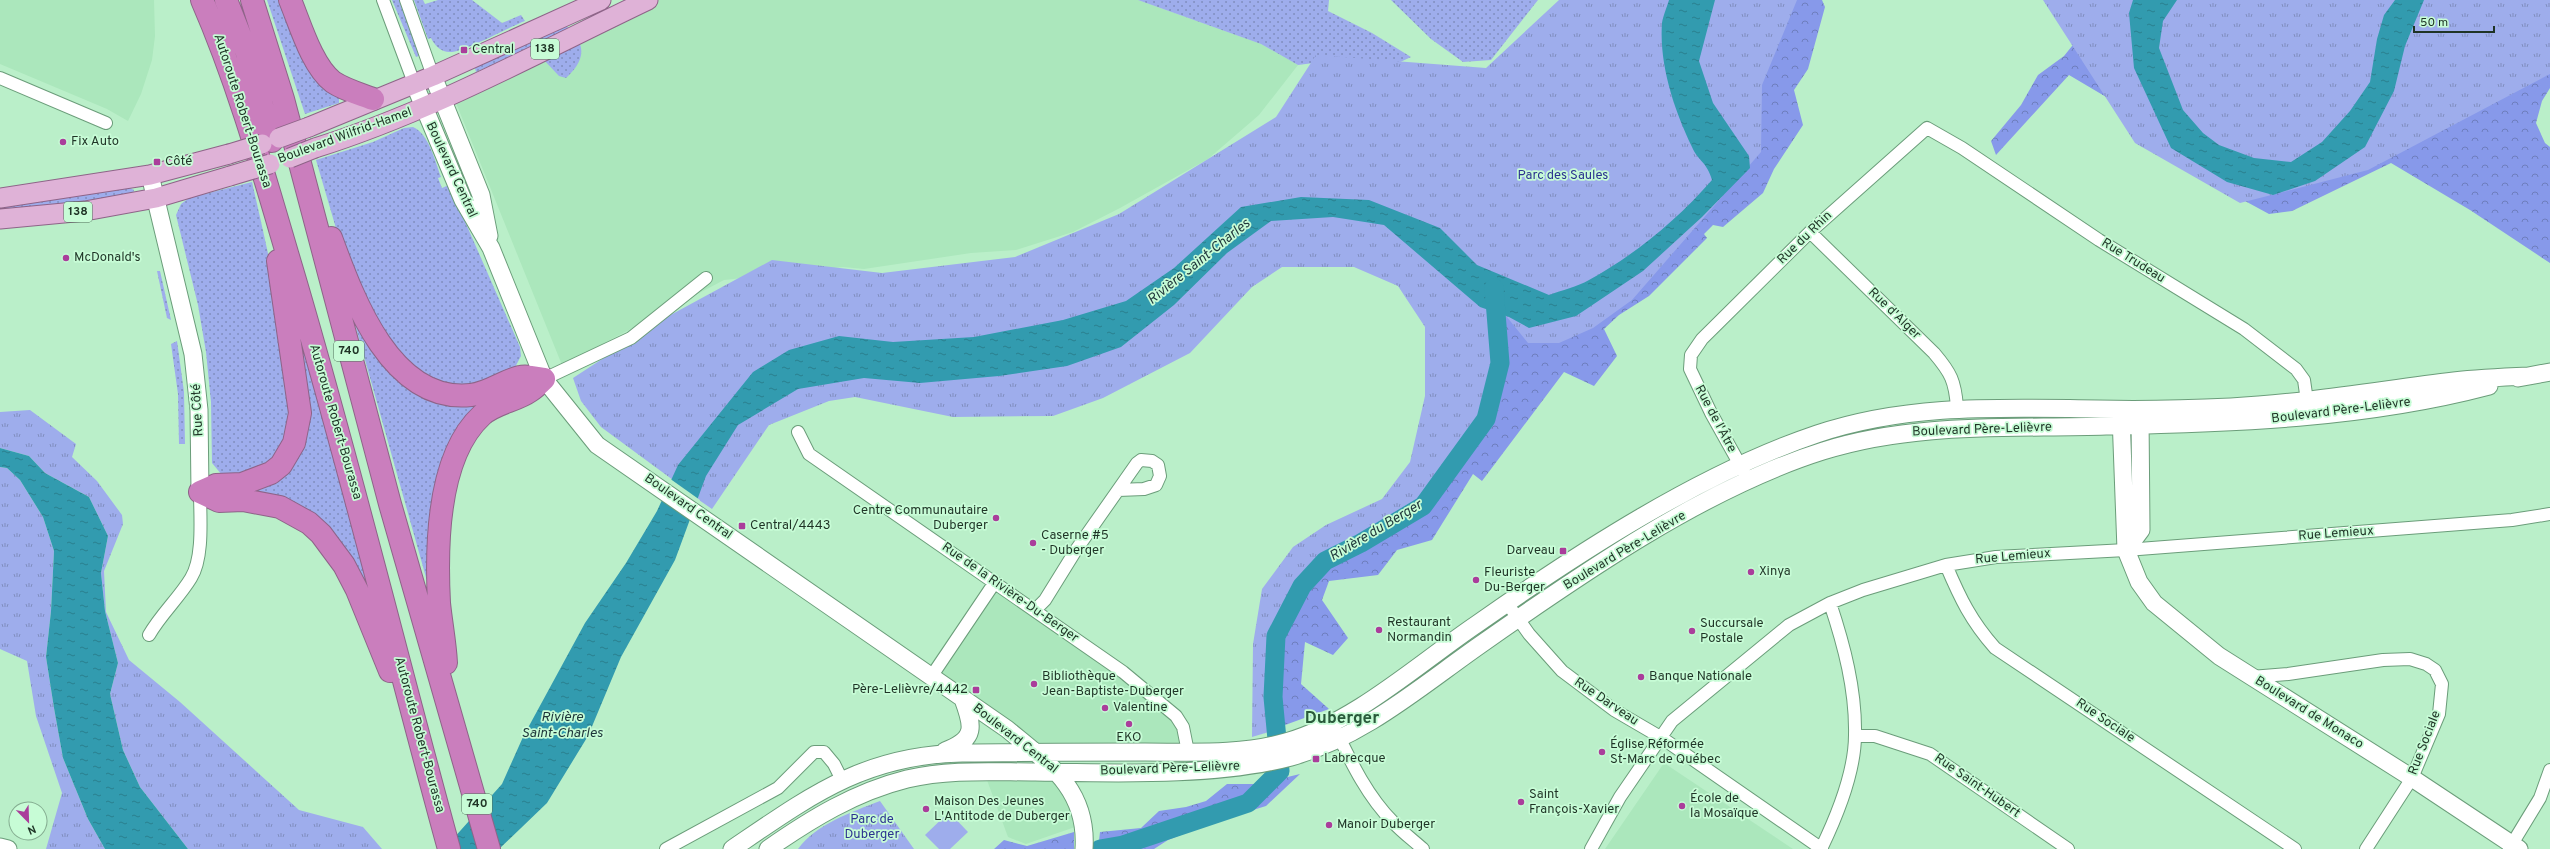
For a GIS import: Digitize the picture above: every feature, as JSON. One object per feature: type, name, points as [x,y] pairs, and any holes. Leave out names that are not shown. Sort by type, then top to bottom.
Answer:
[{"type":"highway","name":"Autoroute Robert-Bourassa","points":[[202,0],[236,87],[270,198],[358,502],[449,849]]},
{"type":"highway","points":[[226,0],[247,53],[270,133]]},
{"type":"highway","name":"740","points":[[252,0],[283,99],[309,206],[390,504],[489,849]]},
{"type":"highway","points":[[290,0],[320,68],[333,82],[351,92],[373,99]]},
{"type":"highway","points":[[200,492],[216,485],[242,484],[271,474],[282,465],[290,454],[298,431],[300,413],[297,386],[270,198]]},
{"type":"highway","points":[[309,206],[328,230],[352,290],[375,337],[391,358],[407,374],[431,388],[456,395],[478,393],[521,376],[544,379]]},
{"type":"highway","points":[[448,702],[446,647],[438,577],[443,502],[449,472],[462,439],[483,414],[530,391],[544,379]]},
{"type":"highway","points":[[200,492],[219,501],[243,500],[280,507],[309,523],[321,534],[344,565],[357,590],[388,669],[409,698]]},
{"type":"main road","name":"Boulevard Wilfrid-Hamel","points":[[0,198],[150,175],[229,154],[270,133],[309,127],[373,99],[433,76],[601,0]]},
{"type":"main road","name":"Boulevard Wilfrid-Hamel","points":[[0,219],[85,211],[156,198],[230,176],[346,138],[442,98],[648,0]]},
{"type":"main road","name":"Boulevard Central","points":[[433,76],[481,195],[491,248]]},
{"type":"main road","name":"Boulevard Central","points":[[414,83],[422,107],[463,200],[491,248],[544,379],[597,445],[1007,729],[1058,772],[1070,787],[1084,823],[1085,842]]},
{"type":"main road","name":"Rue Côté","points":[[150,175],[193,354],[198,410],[200,492]]},
{"type":"main road","name":"Boulevard Père-Lelièvre","points":[[768,849],[800,827],[845,801],[907,779],[958,773],[1179,771],[1258,756],[1301,745],[1340,739],[1380,716],[1518,618],[1650,533],[1748,480],[1832,448],[1913,431],[2121,418],[2308,409],[2455,381],[2529,376],[2550,372]]},
{"type":"main road","name":"Boulevard Père-Lelièvre","points":[[1301,745],[1332,723],[1378,694],[1507,603],[1640,519],[1740,465],[1809,437],[1844,425],[1875,417],[1957,407],[2121,418]]},
{"type":"main road","points":[[2126,550],[2141,530],[2140,417]]},
{"type":"main road","name":"Boulevard de Monaco","points":[[2121,418],[2126,550],[2138,582],[2154,603],[2218,656],[2412,778],[2513,847]]},
{"type":"main road","name":"Boulevard Central","points":[[938,753],[957,746],[969,734],[971,722],[963,699]]},
{"type":"main road","name":"Boulevard Père-Lelièvre","points":[[732,849],[805,799],[842,780],[882,765],[938,753],[1188,752],[1258,756]]},
{"type":"main road","points":[[0,846],[8,849]]},
{"type":"street","name":"Boulevard Central","points":[[382,0],[414,83]]},
{"type":"street","name":"Boulevard Central","points":[[406,0],[433,76]]},
{"type":"street","points":[[0,78],[106,123]]},
{"type":"street","name":"Rue du Rhin","points":[[1691,355],[1702,339],[1810,232],[1927,128]]},
{"type":"street","name":"Rue Trudeau","points":[[1927,128],[1962,148],[2099,240],[2244,329],[2296,369],[2304,380],[2308,409]]},
{"type":"street","name":"Rue d'Alger","points":[[1810,232],[1934,353],[1948,369],[1955,382],[1957,407]]},
{"type":"street","points":[[544,379],[631,338],[706,278]]},
{"type":"street","name":"Rue de l'Âtre","points":[[1691,355],[1690,369],[1711,413],[1748,480]]},
{"type":"street","name":"Rue de la Rivière-Du-Berger","points":[[798,432],[809,454],[1123,672],[1176,716],[1183,727],[1188,752]]},
{"type":"street","points":[[1035,610],[1045,600],[1076,550],[1118,490]]},
{"type":"street","name":"Rue Côté","points":[[149,635],[158,619],[192,577],[197,563],[200,492]]},
{"type":"street","name":"Rue Lemieux","points":[[1591,849],[1620,797],[1662,738],[1672,721],[1789,625],[1830,603],[1863,590],[1946,565],[1996,557],[2126,550],[2512,520],[2550,514]]},
{"type":"street","name":"Rue Sociale","points":[[1946,565],[1962,603],[1976,626],[1996,648],[2294,849]]},
{"type":"street","points":[[931,677],[995,582]]},
{"type":"street","name":"Rue Darveau","points":[[1507,603],[1529,634],[1562,671],[1614,710],[1662,738],[1822,849]]},
{"type":"street","points":[[1822,849],[1838,813],[1855,736],[1850,674],[1842,641],[1830,603]]},
{"type":"street","name":"Rue Sociale","points":[[2251,677],[2288,674],[2383,660],[2410,659],[2426,664],[2435,670],[2442,684],[2439,714],[2412,778],[2366,849]]},
{"type":"street","points":[[1332,723],[1358,774],[1378,804],[1392,822],[1423,849]]},
{"type":"street","name":"Rue Saint-Hubert","points":[[1855,736],[1874,736],[1930,754],[2068,849]]},
{"type":"street","points":[[666,849],[778,788],[814,752],[824,752],[828,756],[842,780]]},
{"type":"street","points":[[2513,847],[2540,798],[2550,770]]},
{"type":"shaded area","points":[[0,0],[154,0],[155,36],[152,60],[141,94],[128,121],[107,109],[0,64]]},
{"type":"shaded area","points":[[655,0],[1138,0],[1261,44],[1298,65],[1259,115],[1208,159],[1120,208],[1073,232],[1016,250],[971,253],[864,269],[843,267],[724,280],[562,365],[456,103]]},
{"type":"shaded area","points":[[990,577],[1176,716],[1188,752],[1034,752],[924,674]]},
{"type":"shaded area","name":"École de la Mosaïque","points":[[1664,763],[1793,849],[1605,849]]},
{"type":"shaded area","points":[[984,772],[1040,773],[1070,787],[1075,827],[1026,844],[1008,837]]},
{"type":"green space","points":[[267,0],[284,0],[339,93],[339,103],[305,114]]},
{"type":"green space","points":[[392,0],[400,0],[421,55],[416,57]]},
{"type":"green space","points":[[414,0],[423,0],[425,4],[438,0],[472,0],[502,23],[521,15],[525,21],[476,44],[457,51],[447,52],[434,44],[431,38],[428,39]]},
{"type":"green space","points":[[1138,0],[1329,0],[1328,11],[1372,33],[1411,57],[1396,64],[1337,60],[1298,65],[1261,44]]},
{"type":"green space","points":[[1391,0],[1538,0],[1491,60],[1463,62],[1431,39]]},
{"type":"green space","name":"Parc des Saules","points":[[1559,0],[1797,0],[1762,85],[1761,152],[1632,300],[1593,328],[1559,343],[1528,343],[1438,232],[1301,201],[1174,273],[1126,304],[1062,324],[973,340],[888,346],[839,339],[673,480],[601,427],[581,401],[573,378],[665,318],[772,260],[882,273],[1015,257],[1119,214],[1276,117],[1316,55],[1486,68]]},
{"type":"green space","points":[[1715,0],[1822,0],[1825,7],[1808,69],[1794,90],[1803,125],[1774,169],[1763,193],[1723,227],[1713,225],[1704,234],[1707,238],[1649,296],[1619,315],[1604,329],[1617,356],[1594,386],[1564,372],[1482,481],[1473,474],[1432,540],[1397,550],[1378,575],[1329,581],[1322,600],[1348,638],[1333,655],[1305,642],[1301,684],[1329,709],[1266,732],[1292,572],[1369,523],[1463,403],[1404,282],[1323,247],[1271,221],[1480,307],[1509,317]]},
{"type":"green space","points":[[2043,0],[2550,0],[2550,74],[2368,170],[2240,203],[2135,143]]},
{"type":"green space","points":[[2550,0],[2550,88],[2542,101],[2536,123],[2545,143],[2550,147],[2550,263],[2470,210],[2391,163],[2292,211],[2269,214],[2153,151],[2118,104],[2069,75],[1996,155],[1991,141],[2021,105],[2038,75],[2064,56],[2080,36]]},
{"type":"green space","points":[[567,26],[569,30],[476,72],[475,68]]},
{"type":"green space","points":[[579,42],[581,47],[581,57],[573,71],[566,78],[559,76],[543,59]]},
{"type":"green space","points":[[413,127],[419,131],[431,149],[441,177],[438,178],[442,188],[449,185],[520,347],[521,356],[513,371],[477,387],[432,383],[396,354],[345,259],[316,160],[373,142],[404,128]]},
{"type":"green space","points":[[252,182],[279,309],[288,374],[292,439],[258,473],[222,475],[212,463],[211,402],[206,352],[198,305],[176,215],[181,204],[189,198]]},
{"type":"green space","points":[[130,188],[134,190],[133,194],[83,204],[0,210],[0,205]]},
{"type":"green space","points":[[1333,211],[1386,223],[1498,310],[1502,363],[1489,420],[1424,507],[1330,564],[1305,587],[1280,647],[1281,696],[1285,727],[1252,737],[1253,644],[1262,589],[1293,547],[1326,525],[1382,499],[1410,462],[1425,396],[1425,327],[1398,286],[1354,267],[1282,267],[1252,287],[1190,353],[1103,398],[1053,416],[953,417],[855,397],[829,401],[769,425],[712,509],[696,498],[704,475],[736,423],[797,387],[864,375],[1066,363],[1270,218]]},
{"type":"green space","points":[[157,271],[160,271],[171,320],[167,318]]},
{"type":"green space","points":[[353,317],[403,377],[489,395],[476,411],[432,580],[427,581]]},
{"type":"green space","points":[[301,335],[369,590],[364,593],[345,556],[247,495],[285,469],[295,337]]},
{"type":"green space","points":[[177,341],[184,392],[185,444],[179,444],[178,394],[171,344]]},
{"type":"green space","points":[[30,410],[76,444],[72,457],[97,481],[122,515],[123,524],[104,571],[106,612],[129,660],[180,702],[299,810],[363,827],[382,849],[188,849],[140,787],[123,750],[110,694],[118,663],[105,611],[101,573],[108,536],[89,497],[45,473],[29,456],[0,448],[0,412]]},
{"type":"green space","points":[[0,467],[7,468],[20,480],[43,517],[54,551],[51,611],[46,657],[54,708],[63,758],[88,819],[105,849],[46,849],[62,793],[36,716],[27,661],[0,649]]},
{"type":"green space","points":[[1300,774],[1266,806],[1211,823],[1168,840],[1154,849],[1098,849],[1100,832],[1141,828],[1159,811],[1186,807],[1206,801],[1227,784],[1259,784]]},
{"type":"green space","name":"Parc de Duberger","points":[[880,801],[914,849],[798,849],[814,832],[824,826],[846,814]]},
{"type":"green space","points":[[949,812],[968,832],[950,849],[939,849],[925,835]]},
{"type":"green space","points":[[1074,832],[1074,849],[994,849],[1004,840],[1027,846]]},
{"type":"water","name":"Rivière Saint-Charles","points":[[1669,0],[1715,0],[1699,61],[1713,103],[1749,156],[1750,168],[1702,217],[1643,271],[1576,316],[1529,328],[1509,317],[1480,307],[1384,225],[1333,217],[1271,221],[1227,253],[1174,305],[1121,347],[1067,366],[999,376],[920,383],[864,378],[798,389],[738,425],[706,476],[675,560],[621,657],[588,736],[547,803],[499,849],[444,849],[502,784],[523,737],[585,623],[626,563],[657,511],[678,465],[753,372],[789,350],[839,336],[893,342],[974,337],[1063,320],[1126,301],[1174,268],[1241,207],[1301,197],[1369,200],[1440,228],[1477,265],[1549,295],[1580,285],[1623,259],[1655,235],[1685,209],[1712,180],[1708,169],[1694,152],[1685,132],[1679,118],[1665,71],[1662,23]]},
{"type":"water","points":[[2133,0],[2177,0],[2163,21],[2159,48],[2183,110],[2203,133],[2219,145],[2254,158],[2291,162],[2322,142],[2350,111],[2370,82],[2377,39],[2384,15],[2395,0],[2424,0],[2405,46],[2394,91],[2365,147],[2315,181],[2273,195],[2227,182],[2171,148],[2134,68],[2129,13]]},
{"type":"water","points":[[0,448],[29,456],[45,473],[89,497],[108,536],[101,573],[105,611],[118,663],[110,694],[123,750],[140,787],[188,849],[105,849],[88,819],[63,758],[46,657],[51,611],[54,551],[43,517],[20,480],[7,468],[0,467]]},
{"type":"pier","points":[[669,478],[700,500],[692,521],[660,499]]},
{"type":"waterway","name":"Rivière du Berger","points":[[1100,849],[1123,845],[1248,803],[1280,771],[1273,697],[1276,636],[1302,586],[1325,561],[1361,543],[1423,506],[1486,419],[1500,363],[1494,288]]},
{"type":"place","name":"Central","points":[[464,50]]},
{"type":"place","name":"Fix Auto","points":[[63,142]]},
{"type":"place","name":"Côté","points":[[157,162]]},
{"type":"place","name":"McDonald's","points":[[66,258]]},
{"type":"place","name":"Centre Communautaire Duberger","points":[[996,518]]},
{"type":"place","name":"Central/4443","points":[[742,526]]},
{"type":"place","name":"Caserne #5 - Duberger","points":[[1033,543]]},
{"type":"place","name":"Darveau","points":[[1563,551]]},
{"type":"place","name":"Xinya","points":[[1751,572]]},
{"type":"place","name":"Fleuriste Du-Berger","points":[[1476,580]]},
{"type":"place","name":"Restaurant Normandin","points":[[1379,630]]},
{"type":"place","name":"Succursale Postale","points":[[1692,631]]},
{"type":"place","name":"Banque Nationale","points":[[1641,677]]},
{"type":"place","name":"Bibliothèque Jean-Baptiste-Duberger","points":[[1034,684]]},
{"type":"place","name":"Père-Lelièvre/4442","points":[[976,690]]},
{"type":"place","name":"Valentine","points":[[1105,708]]},
{"type":"place","name":"EKO","points":[[1129,724]]},
{"type":"place","name":"Église Réformée St-Marc de Québec","points":[[1602,752]]},
{"type":"place","name":"Labrecque","points":[[1316,759]]},
{"type":"place","name":"Saint François-Xavier","points":[[1521,802]]},
{"type":"place","name":"École de la Mosaïque","points":[[1682,806]]},
{"type":"place","name":"Maison Des Jeunes L'Antitode de Duberger","points":[[926,809]]},
{"type":"place","name":"Manoir Duberger","points":[[1329,825]]},
{"type":"district","name":"Duberger","points":[[1342,719]]}]
